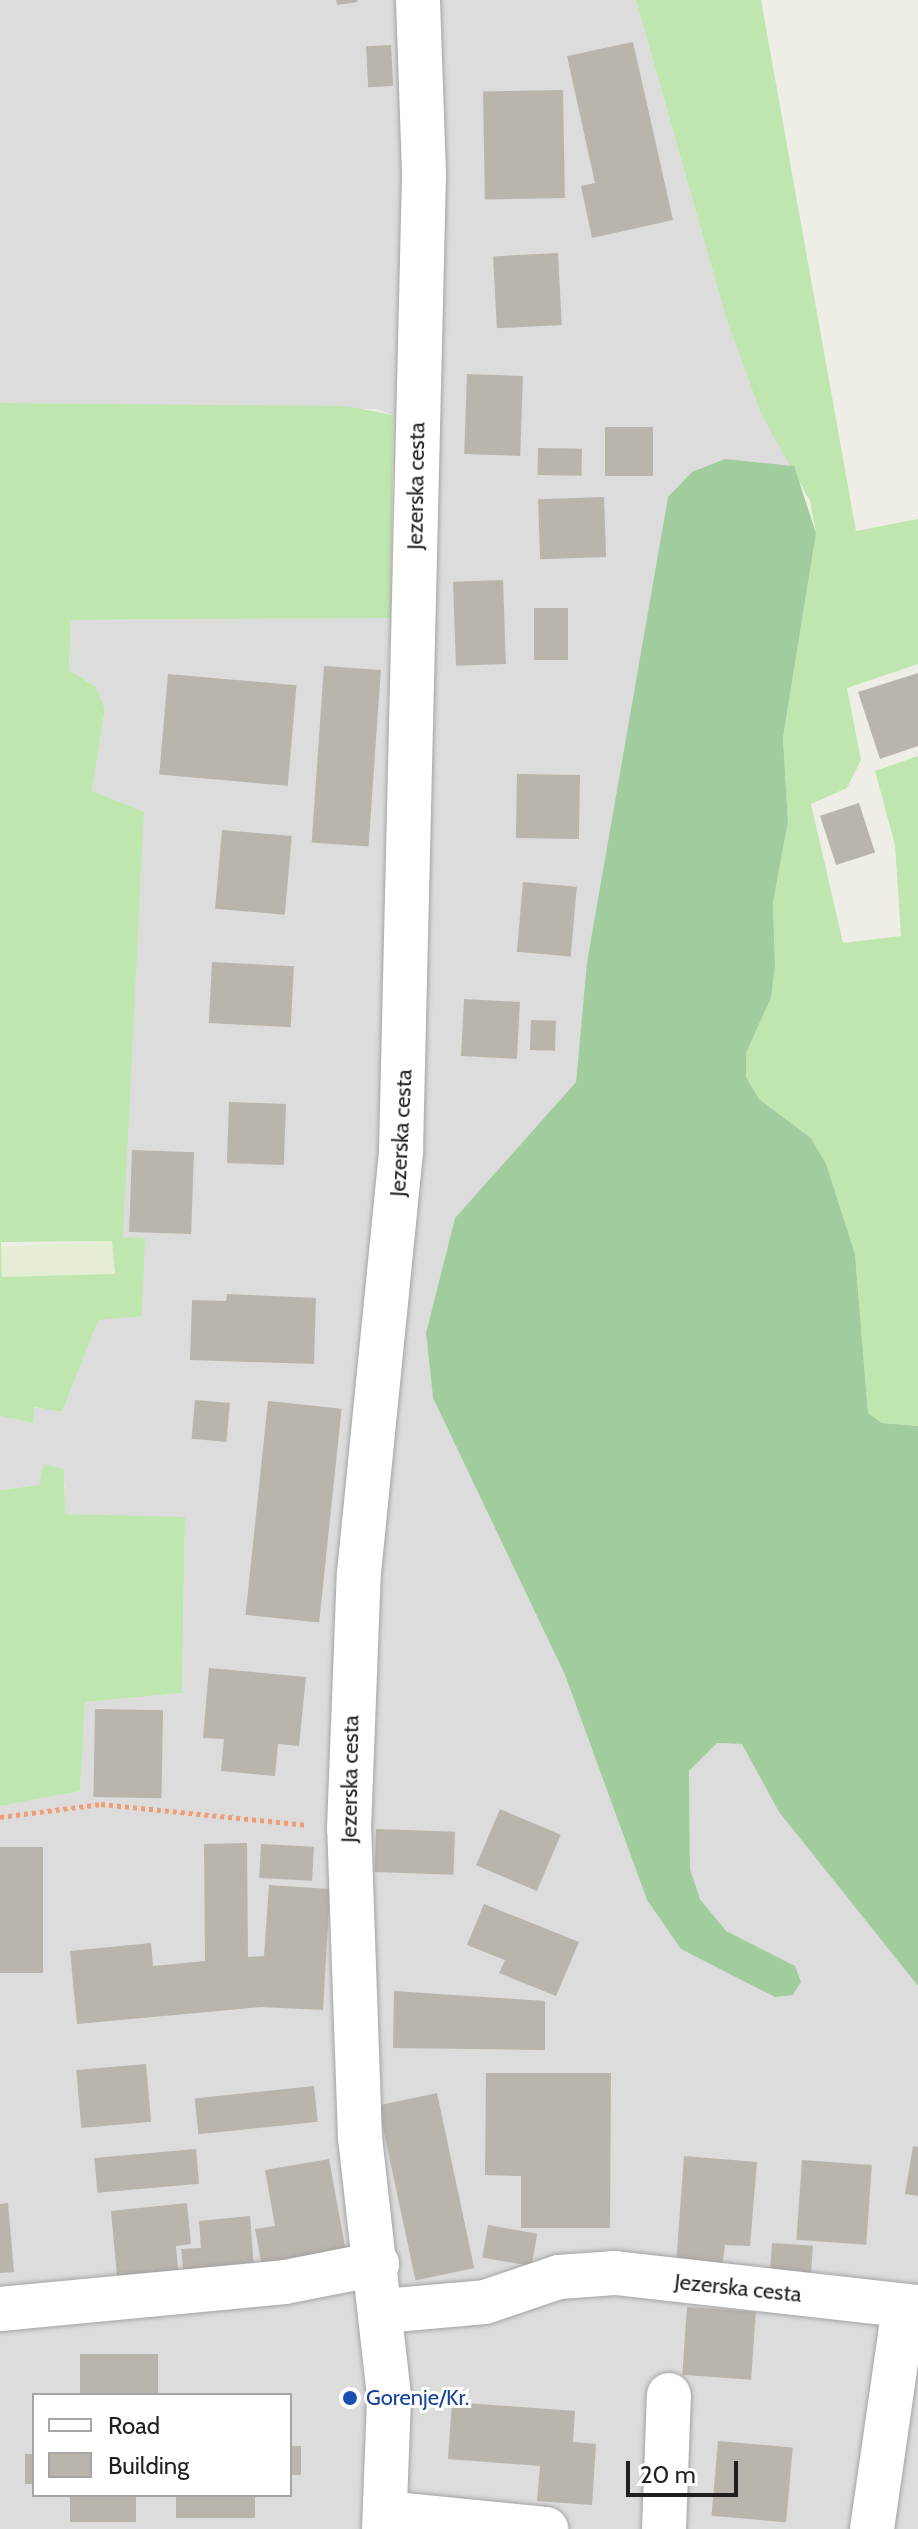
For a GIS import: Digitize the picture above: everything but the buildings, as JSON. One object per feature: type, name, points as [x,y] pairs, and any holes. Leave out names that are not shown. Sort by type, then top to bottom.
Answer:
[{"type":"street","name":"Jezerska cesta","points":[[385,2521],[383,2311],[360,2138],[349,1829],[359,1573],[401,1150],[424,173],[418,0]]},
{"type":"street","points":[[0,2309],[285,2282],[377,2264]]},
{"type":"street","name":"Jezerska cesta","points":[[383,2311],[485,2302],[559,2277],[615,2273],[911,2307]]},
{"type":"street","points":[[872,2529],[911,2307]]},
{"type":"street","points":[[664,2529],[669,2395]]},
{"type":"street","points":[[385,2521],[546,2529]]},
{"type":"path","points":[[0,1817],[101,1804],[349,1829]]},
{"type":"shaded area","points":[[0,0],[636,0],[726,318],[761,414],[794,466],[725,459],[668,498],[587,962],[576,1082],[455,1218],[426,1333],[433,1398],[565,1675],[647,1900],[767,1952],[726,1932],[700,1899],[690,1869],[689,1771],[717,1743],[743,1744],[779,1812],[918,1986],[918,2529],[0,2529],[0,1806],[80,1791],[84,1702],[182,1693],[185,1518],[64,1514],[65,1483],[43,1465],[39,1485],[0,1490],[0,1416],[32,1423],[33,1407],[62,1412],[98,1319],[142,1315],[144,1238],[123,1238],[111,802],[92,791],[105,709],[96,687],[69,670],[71,620],[391,618],[393,415],[376,409],[0,403]]},
{"type":"green space","points":[[636,0],[761,0],[856,531],[918,519],[918,664],[847,688],[861,760],[847,788],[811,804],[843,943],[901,936],[895,845],[875,771],[918,756],[918,1426],[882,1423],[868,1413],[855,1254],[826,1165],[811,1138],[759,1099],[746,1077],[746,1053],[771,998],[775,967],[773,902],[788,822],[783,738],[816,533],[810,501],[761,414],[726,318]]},
{"type":"green space","points":[[0,403],[346,406],[393,415],[391,618],[71,620],[69,670],[96,687],[105,709],[92,791],[144,812],[123,1237],[145,1238],[142,1316],[98,1320],[62,1412],[34,1407],[33,1423],[0,1416]],"holes":[[[112,1241],[115,1274],[2,1277],[1,1242]]]},
{"type":"green space","points":[[725,459],[794,466],[816,533],[783,738],[788,822],[773,902],[775,967],[771,998],[746,1053],[746,1077],[759,1099],[811,1138],[826,1164],[855,1254],[868,1413],[882,1423],[918,1426],[918,1986],[779,1812],[742,1744],[717,1743],[689,1771],[690,1869],[700,1899],[726,1931],[795,1966],[801,1982],[793,1995],[775,1997],[681,1949],[647,1900],[565,1675],[433,1398],[426,1333],[455,1218],[576,1082],[587,962],[668,497],[692,472]]},
{"type":"green space","points":[[113,1241],[115,1274],[3,1280],[1,1247]]},
{"type":"green space","points":[[43,1464],[64,1469],[65,1514],[185,1517],[182,1693],[85,1702],[80,1791],[0,1806],[0,1490],[39,1485]]},
{"type":"place","name":"Gorenje/Kr.","points":[[350,2398]]}]
